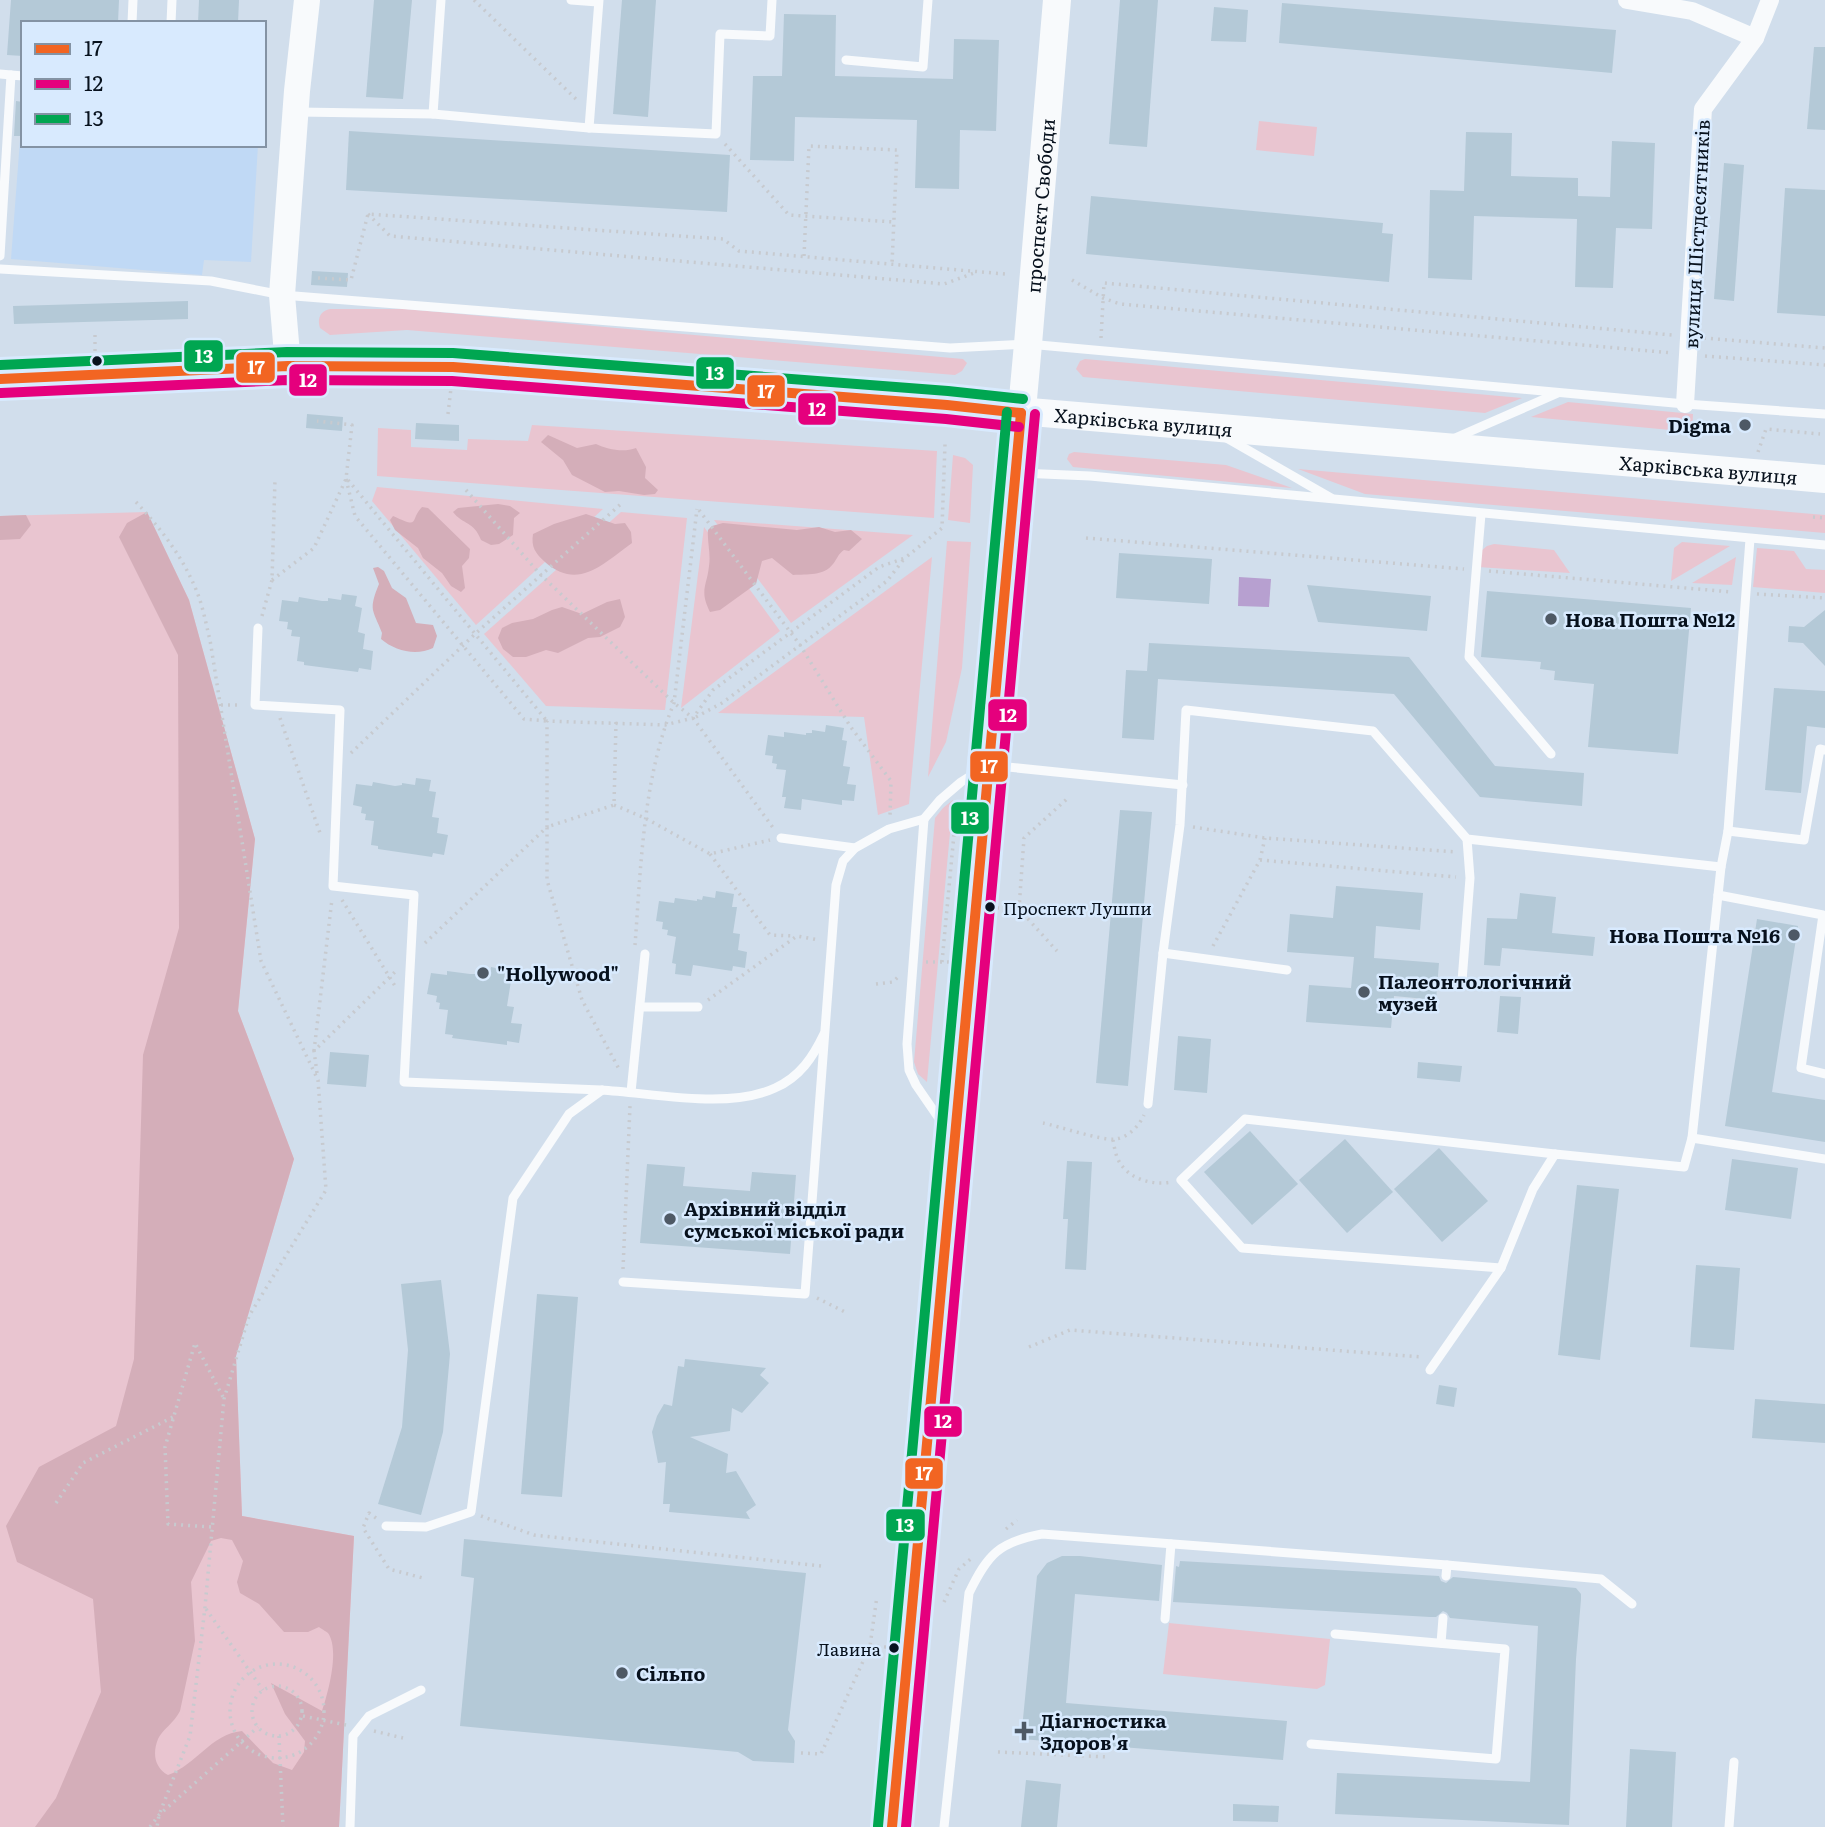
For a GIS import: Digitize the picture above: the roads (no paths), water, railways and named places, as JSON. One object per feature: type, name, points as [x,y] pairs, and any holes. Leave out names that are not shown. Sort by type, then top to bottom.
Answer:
[{"type":"main road","name":"проспект Свободи","points":[[890,1826],[953,1139],[956,962],[975,907],[1028,344],[1051,1]]},
{"type":"main road","name":"Харківська вулиця","points":[[0,379],[288,366],[453,367],[1825,478]]},
{"type":"street","points":[[288,366],[282,295],[307,0]]},
{"type":"street","points":[[1627,0],[1692,11],[1755,38]]},
{"type":"street","name":"вулиця Шістдесятників","points":[[1685,404],[1703,109],[1755,38],[1770,0]]},
{"type":"lane","points":[[132,21],[133,0]]},
{"type":"lane","points":[[171,21],[172,0]]},
{"type":"lane","points":[[433,114],[441,0]]},
{"type":"lane","points":[[571,0],[599,1],[589,128]]},
{"type":"lane","points":[[296,112],[433,114],[589,128],[716,134],[720,34],[770,36],[772,0]]},
{"type":"lane","points":[[846,60],[923,67],[928,0]]},
{"type":"lane","points":[[0,74],[21,76]]},
{"type":"lane","points":[[0,256],[11,75]]},
{"type":"lane","points":[[0,269],[211,281],[282,295],[950,348],[1028,344],[1685,404],[1825,414]]},
{"type":"lane","points":[[1437,447],[1560,393]]},
{"type":"lane","points":[[1208,428],[1334,500]]},
{"type":"lane","points":[[1015,472],[1090,476],[1825,545]]},
{"type":"lane","points":[[1481,514],[1469,657],[1551,754]]},
{"type":"lane","points":[[1501,1268],[1242,1248],[1181,1180],[1245,1119],[1684,1167],[1692,1138],[1721,867],[1728,831],[1750,539]]},
{"type":"lane","points":[[258,628],[255,705],[340,710],[333,886],[414,895],[404,1082],[601,1090],[719,1099],[775,1088],[800,1072],[814,1055],[824,1034]]},
{"type":"lane","points":[[1148,1104],[1163,953],[1180,825],[1186,710],[1373,731],[1467,839],[1469,878],[1462,981]]},
{"type":"lane","points":[[1728,831],[1804,840],[1820,750],[1825,750]]},
{"type":"lane","points":[[622,1282],[805,1294],[836,885],[843,861],[855,848],[889,829],[924,819],[940,800],[961,782],[988,765],[1183,785]]},
{"type":"lane","points":[[924,819],[907,1044],[909,1070],[916,1085],[953,1139]]},
{"type":"lane","points":[[781,838],[855,848]]},
{"type":"lane","points":[[1467,839],[1721,867]]},
{"type":"lane","points":[[1718,895],[1824,915],[1801,1068],[1825,1074]]},
{"type":"lane","points":[[1163,953],[1287,970]]},
{"type":"lane","points":[[631,1092],[645,954]]},
{"type":"lane","points":[[640,1007],[698,1007]]},
{"type":"lane","points":[[386,1526],[426,1527],[471,1512],[513,1198],[569,1114],[601,1090]]},
{"type":"lane","points":[[1692,1138],[1825,1158]]},
{"type":"lane","points":[[1430,1370],[1501,1268],[1533,1189],[1555,1154]]},
{"type":"lane","points":[[944,1827],[969,1593],[981,1569],[996,1552],[1016,1539],[1042,1534],[1447,1564],[1601,1579],[1632,1604]]},
{"type":"lane","points":[[1165,1619],[1171,1544]]},
{"type":"lane","points":[[1446,1576],[1447,1564]]},
{"type":"lane","points":[[1441,1643],[1443,1618]]},
{"type":"lane","points":[[1311,1744],[1496,1759],[1505,1649],[1335,1634]]},
{"type":"lane","points":[[350,1827],[354,1737],[369,1716],[421,1690]]},
{"type":"lane","points":[[1729,1827],[1734,1762]]},
{"type":"place","name":"Digma","points":[[1745,425]]},
{"type":"place","name":"Нова Пошта №12","points":[[1551,619]]},
{"type":"place","name":"Проспект Лушпи","points":[[990,907]]},
{"type":"place","name":"Нова Пошта №16","points":[[1794,935]]},
{"type":"place","name":"\"Hollywood\"","points":[[483,973]]},
{"type":"place","name":"Палеонтологічний музей","points":[[1364,992]]},
{"type":"place","name":"Архівний відділ сумської міської ради","points":[[670,1219]]},
{"type":"place","name":"Лавина","points":[[894,1648]]},
{"type":"place","name":"Сільпо","points":[[622,1673]]},
{"type":"place","name":"Діагностика Здоров'я","points":[[1024,1731]]}]
